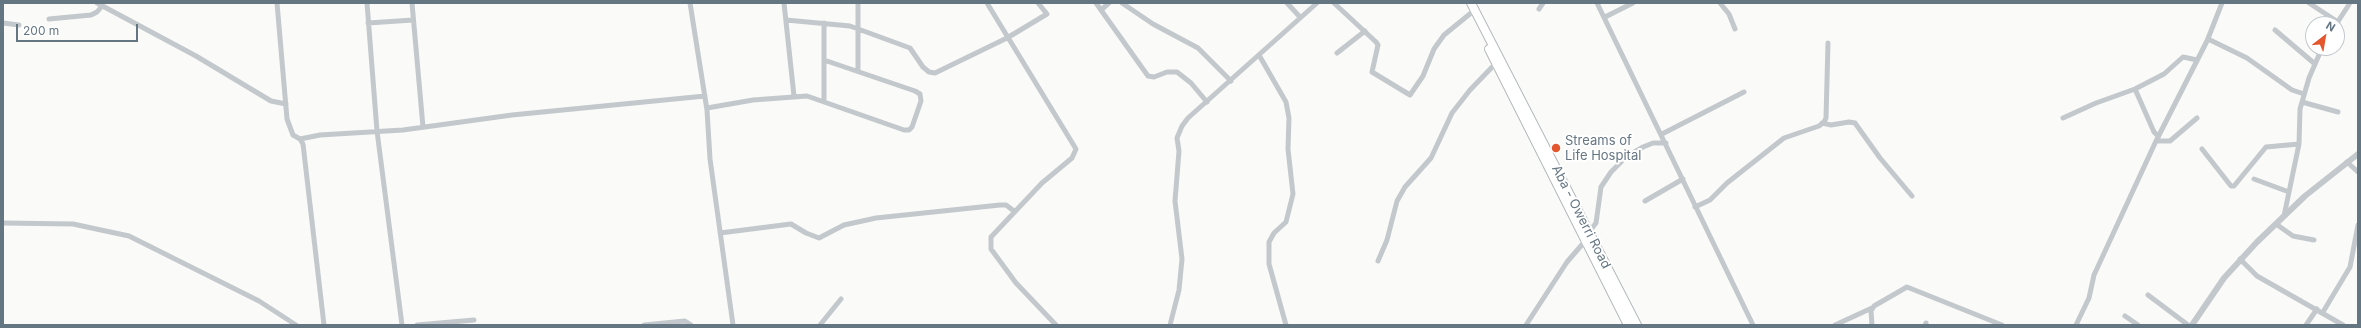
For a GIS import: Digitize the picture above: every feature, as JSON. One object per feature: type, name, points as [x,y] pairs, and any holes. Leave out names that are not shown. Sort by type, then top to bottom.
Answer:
[{"type":"highway","name":"Aba - Owerri Road","points":[[1466,3],[1628,325]]},
{"type":"highway","name":"Aba - Owerri Road","points":[[1471,3],[1637,325]]},
{"type":"street","points":[[277,3],[286,104],[290,128],[293,135],[300,139],[320,134],[423,127],[512,115],[705,96]]},
{"type":"street","points":[[367,3],[377,131],[402,325]]},
{"type":"street","points":[[412,3],[423,127]]},
{"type":"street","points":[[690,3],[707,108],[710,159],[733,325]]},
{"type":"street","points":[[784,3],[794,96]]},
{"type":"street","points":[[858,3],[860,29],[858,70]]},
{"type":"street","points":[[987,3],[1076,149],[1072,158],[1042,183],[991,237],[990,249],[1016,283],[1056,325]]},
{"type":"street","points":[[786,20],[850,26],[860,29],[910,48],[923,67],[929,72],[935,73],[1007,38],[1047,14],[1038,3]]},
{"type":"street","points":[[1096,3],[1148,76],[1154,77],[1167,72],[1177,72],[1191,83],[1207,102]]},
{"type":"street","points":[[1101,10],[1109,3]]},
{"type":"street","points":[[1122,3],[1154,24],[1198,48],[1230,81]]},
{"type":"street","points":[[1287,3],[1300,17]]},
{"type":"street","points":[[1170,325],[1179,290],[1182,259],[1175,201],[1179,151],[1177,138],[1188,118],[1317,3]]},
{"type":"street","points":[[1334,3],[1378,45],[1372,72],[1410,95],[1423,76],[1434,49],[1444,35],[1471,13]]},
{"type":"street","points":[[1539,9],[1542,3]]},
{"type":"street","points":[[1597,3],[1662,134],[1753,325]]},
{"type":"street","points":[[1605,17],[1633,3]]},
{"type":"street","points":[[1720,3],[1729,14],[1735,29]]},
{"type":"street","points":[[2076,325],[2087,302],[2094,275],[2157,138],[2208,39],[2222,3]]},
{"type":"street","points":[[2309,3],[2327,16]]},
{"type":"street","points":[[2342,16],[2350,3]]},
{"type":"street","points":[[49,19],[90,15],[97,12],[100,4],[196,56],[271,101],[286,104]]},
{"type":"street","points":[[368,23],[413,20]]},
{"type":"street","points":[[3,23],[19,25]]},
{"type":"street","points":[[824,23],[824,101]]},
{"type":"street","points":[[2275,30],[2315,64]]},
{"type":"street","points":[[1337,53],[1365,31]]},
{"type":"street","points":[[2208,39],[2246,58],[2292,90],[2304,94]]},
{"type":"street","points":[[1696,206],[1710,200],[1779,142],[1822,123],[1826,118],[1828,43]]},
{"type":"street","points":[[1259,55],[1286,102],[1289,118],[1288,149],[1293,194],[1286,222],[1274,233],[1269,242],[1269,264],[1286,325]]},
{"type":"street","points":[[2284,216],[2299,144],[2302,102],[2318,56]]},
{"type":"street","points":[[2063,118],[2096,103],[2135,89],[2164,74],[2183,57],[2197,60]]},
{"type":"street","points":[[707,108],[753,100],[794,96],[824,101],[909,130],[921,101],[920,94],[858,70],[824,60]]},
{"type":"street","points":[[1378,261],[1387,240],[1397,201],[1405,187],[1431,158],[1452,113],[1470,90],[1496,63]]},
{"type":"street","points":[[2135,89],[2157,138]]},
{"type":"street","points":[[1662,134],[1744,92]]},
{"type":"street","points":[[2302,102],[2338,112]]},
{"type":"street","points":[[2157,138],[2170,141],[2197,118]]},
{"type":"street","points":[[1822,123],[1831,125],[1849,122],[1855,123],[1880,158],[1912,196]]},
{"type":"street","points":[[300,139],[324,325]]},
{"type":"street","points":[[1589,232],[1596,223],[1601,187],[1611,172],[1637,150],[1653,143],[1666,143]]},
{"type":"street","points":[[2202,149],[2231,186],[2234,186],[2266,147],[2299,144]]},
{"type":"street","points":[[2192,325],[2208,300],[2240,259],[2284,216],[2358,154]]},
{"type":"street","points":[[2347,162],[2358,172]]},
{"type":"street","points":[[1645,201],[1683,179]]},
{"type":"street","points":[[2254,179],[2289,192]]},
{"type":"street","points":[[720,233],[791,224],[806,234],[819,238],[844,225],[876,218],[1000,205],[1006,205],[1014,211]]},
{"type":"street","points":[[3,223],[73,224],[129,236],[258,301],[296,325]]},
{"type":"street","points":[[2276,224],[2293,236],[2314,240]]},
{"type":"street","points":[[2323,312],[2350,267],[2358,225]]},
{"type":"street","points":[[1526,325],[1567,262],[1586,240]]},
{"type":"street","points":[[2240,259],[2257,276],[2323,312],[2343,325]]},
{"type":"street","points":[[1835,325],[1872,308],[1909,287],[2002,325]]},
{"type":"street","points":[[2148,295],[2188,325]]},
{"type":"street","points":[[820,325],[841,299]]},
{"type":"street","points":[[1872,308],[1872,325]]},
{"type":"street","points":[[2306,325],[2317,309]]},
{"type":"street","points":[[2125,316],[2138,325]]},
{"type":"street","points":[[417,325],[474,320]]},
{"type":"street","points":[[644,325],[685,321],[691,325]]},
{"type":"place","name":"Streams of Life Hospital","points":[[1556,148]]}]
